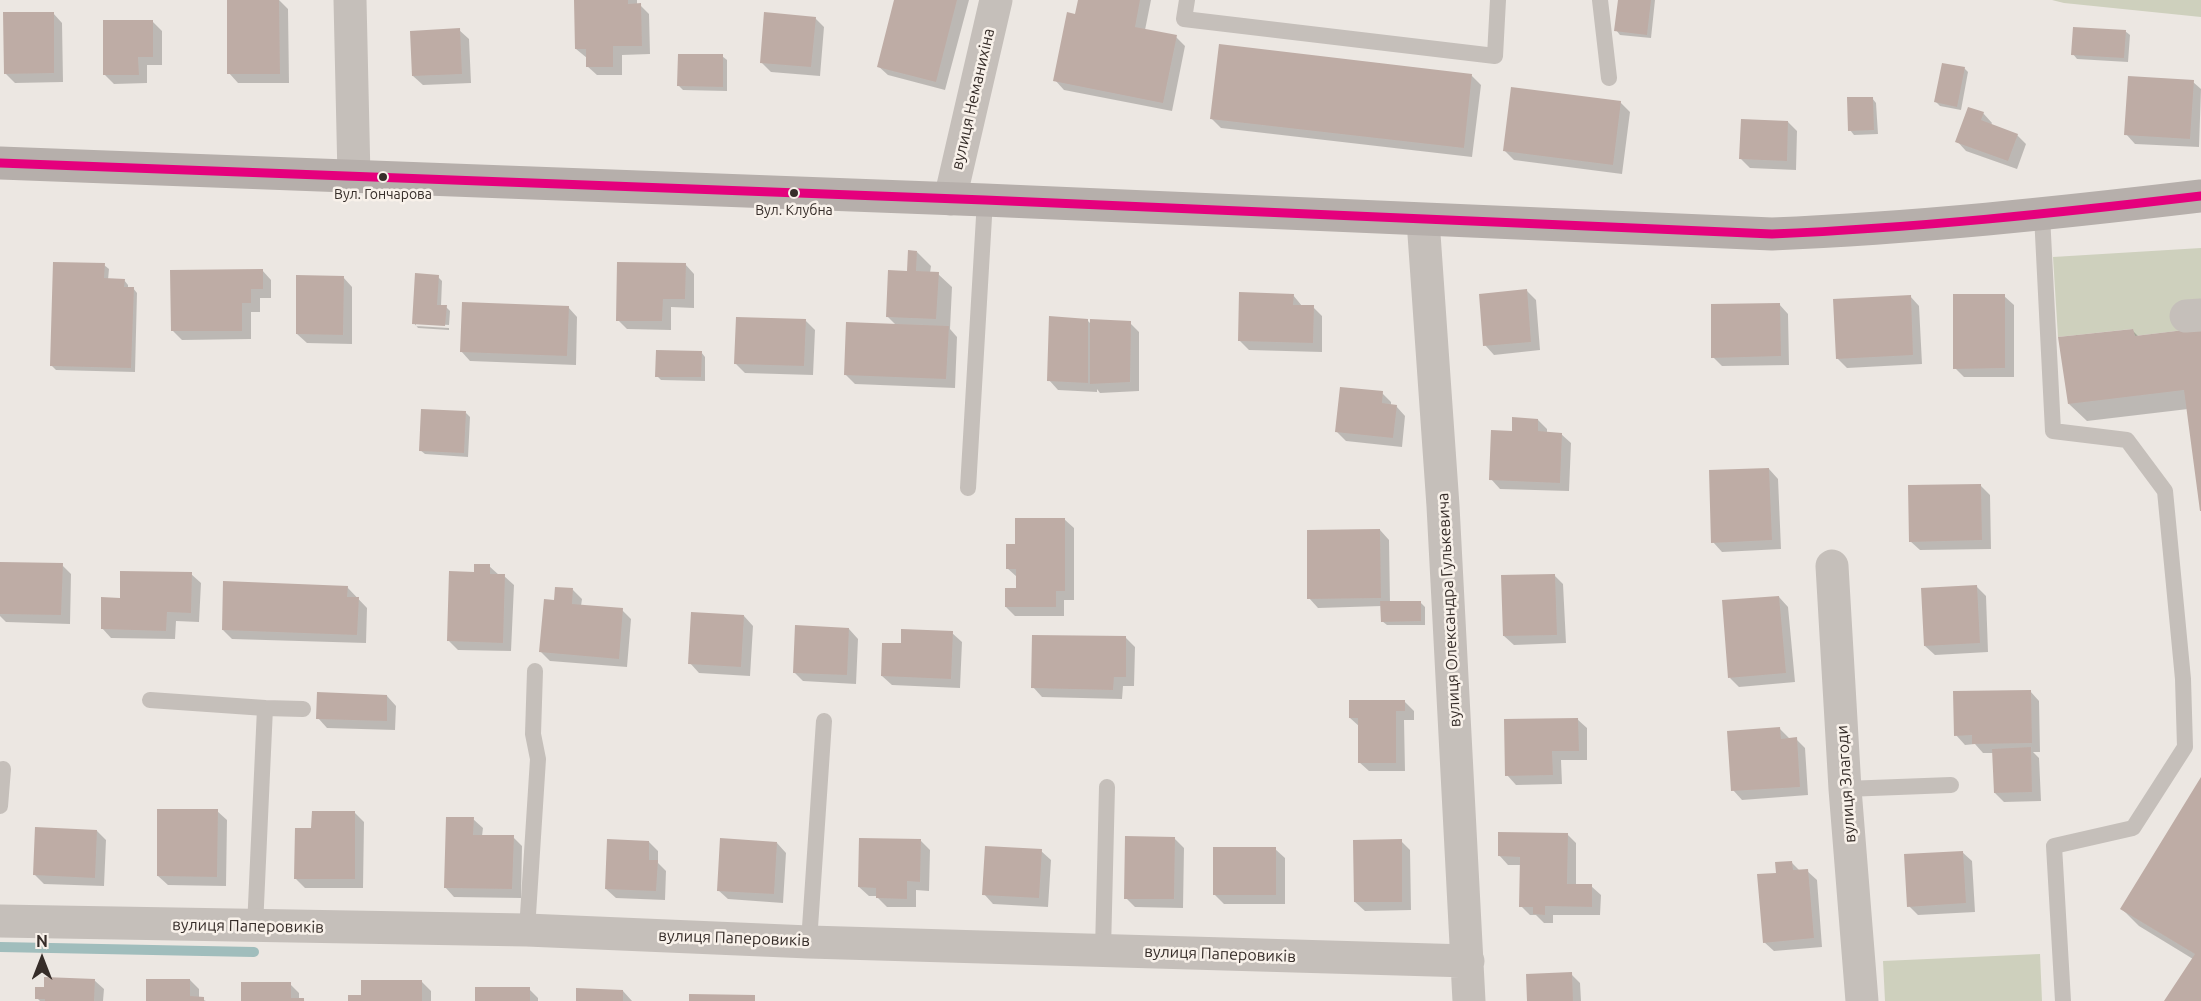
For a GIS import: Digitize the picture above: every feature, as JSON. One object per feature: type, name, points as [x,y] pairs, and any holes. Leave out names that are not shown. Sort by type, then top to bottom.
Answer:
[{"type":"street","points":[[350,0],[354,177]]},
{"type":"street","name":"вулиця Неманихіна","points":[[950,199],[996,0]]},
{"type":"street","points":[[0,163],[985,200],[1772,234],[1879,230],[2042,215],[2201,196]]},
{"type":"street","name":"вулиця Олександра Гулькевича","points":[[1423,220],[1444,518],[1469,1001]]},
{"type":"street","name":"вулиця Злагоди","points":[[1832,566],[1845,789],[1862,1001]]},
{"type":"street","name":"вулиця Паперовиків","points":[[0,921],[527,930],[809,942],[1468,961]]},
{"type":"lane","points":[[1187,0],[1184,19],[1495,56],[1498,0]]},
{"type":"lane","points":[[1600,0],[1609,78]]},
{"type":"lane","points":[[968,488],[985,200]]},
{"type":"lane","points":[[2042,215],[2053,431],[2127,440],[2165,490],[2183,680],[2185,747],[2133,828],[2054,846],[2063,1001]]},
{"type":"lane","points":[[527,930],[538,759],[533,734],[535,671]]},
{"type":"lane","points":[[150,700],[303,709]]},
{"type":"lane","points":[[255,927],[265,708]]},
{"type":"lane","points":[[809,942],[824,721]]},
{"type":"lane","points":[[0,806],[3,769]]},
{"type":"lane","points":[[1845,789],[1951,785]]},
{"type":"lane","points":[[1102,950],[1107,786]]},
{"type":"green space","points":[[2052,0],[2201,0],[2201,17],[2064,3]]},
{"type":"green space","points":[[2201,248],[2201,328],[2135,336],[2132,329],[2058,337],[2053,257]]},
{"type":"green space","points":[[2040,954],[2042,1001],[1885,1001],[1883,961]]},
{"type":"building","points":[[227,0],[279,0],[280,74],[227,74]]},
{"type":"building","points":[[574,0],[628,0],[628,4],[641,3],[642,46],[613,46],[613,67],[586,67],[586,49],[575,49]]},
{"type":"building","points":[[894,0],[957,0],[936,82],[877,67]]},
{"type":"building","points":[[1078,0],[1140,0],[1135,27],[1177,35],[1163,103],[1053,81],[1067,12],[1075,14]]},
{"type":"building","points":[[1618,0],[1651,0],[1647,35],[1614,31]]},
{"type":"building","points":[[3,12],[54,12],[54,73],[4,74]]},
{"type":"building","points":[[764,12],[816,17],[811,67],[760,63]]},
{"type":"building","points":[[103,20],[153,20],[153,57],[138,57],[139,75],[103,75]]},
{"type":"building","points":[[2073,27],[2126,30],[2124,58],[2071,55]]},
{"type":"building","points":[[460,28],[462,74],[412,76],[410,31]]},
{"type":"building","points":[[1219,44],[1472,74],[1464,148],[1210,119]]},
{"type":"building","points":[[678,54],[723,54],[723,87],[677,86]]},
{"type":"building","points":[[1942,63],[1965,67],[1957,107],[1934,102]]},
{"type":"building","points":[[2128,76],[2194,80],[2190,139],[2124,135]]},
{"type":"building","points":[[1511,87],[1621,101],[1613,165],[1503,151]]},
{"type":"building","points":[[1847,97],[1873,97],[1874,130],[1848,131]]},
{"type":"building","points":[[1968,107],[1984,112],[1981,120],[2018,134],[2008,161],[1955,142]]},
{"type":"building","points":[[1741,119],[1788,121],[1787,161],[1739,159]]},
{"type":"building","points":[[908,250],[917,251],[916,271],[939,272],[936,319],[886,317],[888,270],[907,271]]},
{"type":"building","points":[[53,262],[105,263],[104,278],[125,279],[124,287],[134,287],[131,368],[50,366]]},
{"type":"building","points":[[617,262],[686,263],[685,299],[663,299],[662,321],[616,321]]},
{"type":"building","points":[[263,269],[263,289],[251,289],[251,303],[242,303],[242,331],[171,331],[170,270]]},
{"type":"building","points":[[415,273],[439,275],[437,305],[447,305],[445,326],[412,324]]},
{"type":"building","points":[[296,275],[344,276],[343,335],[296,334]]},
{"type":"building","points":[[1527,289],[1531,342],[1483,346],[1479,294]]},
{"type":"building","points":[[1239,292],[1294,294],[1293,305],[1314,305],[1313,343],[1238,341]]},
{"type":"building","points":[[1953,294],[2005,294],[2005,368],[1953,369]]},
{"type":"building","points":[[1911,295],[1913,355],[1836,359],[1833,299]]},
{"type":"building","points":[[462,302],[569,306],[567,356],[460,352]]},
{"type":"building","points":[[1780,303],[1781,356],[1711,358],[1711,304]]},
{"type":"building","points":[[1049,316],[1088,319],[1088,383],[1047,381]]},
{"type":"building","points":[[736,317],[806,319],[804,366],[734,364]]},
{"type":"building","points":[[1090,319],[1131,321],[1130,382],[1090,384]]},
{"type":"building","points":[[846,322],[949,326],[946,379],[844,375]]},
{"type":"building","points":[[2201,328],[2200,511],[2184,390],[2068,404],[2058,337],[2133,329],[2135,336]]},
{"type":"building","points":[[656,350],[702,351],[701,377],[655,377]]},
{"type":"building","points":[[1340,387],[1383,391],[1382,403],[1397,405],[1393,438],[1335,432]]},
{"type":"building","points":[[421,409],[466,411],[464,453],[419,451]]},
{"type":"building","points":[[1512,417],[1538,419],[1538,431],[1562,433],[1560,483],[1489,480],[1491,430],[1512,431]]},
{"type":"building","points":[[1769,468],[1772,540],[1711,543],[1709,470]]},
{"type":"building","points":[[1981,484],[1982,540],[1909,542],[1908,485]]},
{"type":"building","points":[[1015,518],[1065,518],[1065,591],[1056,591],[1056,607],[1005,607],[1005,588],[1016,588],[1016,569],[1006,569],[1006,544],[1015,544]]},
{"type":"building","points":[[1380,529],[1381,598],[1307,599],[1307,530]]},
{"type":"building","points":[[0,562],[63,563],[61,615],[0,614]]},
{"type":"building","points":[[474,564],[490,564],[490,574],[505,574],[503,643],[447,641],[449,571],[474,572]]},
{"type":"building","points":[[120,571],[192,572],[191,613],[167,612],[166,631],[101,629],[101,597],[120,598]]},
{"type":"building","points":[[1555,574],[1557,635],[1503,636],[1501,575]]},
{"type":"building","points":[[223,581],[348,586],[347,597],[359,597],[357,635],[222,630]]},
{"type":"building","points":[[1977,585],[1980,643],[1924,646],[1921,588]]},
{"type":"building","points":[[555,587],[573,588],[572,604],[623,608],[619,659],[539,652],[544,599],[554,600]]},
{"type":"building","points":[[1779,596],[1786,673],[1728,678],[1722,600]]},
{"type":"building","points":[[1380,601],[1421,601],[1421,621],[1381,622]]},
{"type":"building","points":[[691,612],[744,615],[741,667],[688,664]]},
{"type":"building","points":[[795,625],[849,628],[847,675],[793,673]]},
{"type":"building","points":[[901,629],[953,631],[951,679],[881,676],[882,643],[901,643]]},
{"type":"building","points":[[1032,635],[1126,636],[1126,677],[1114,677],[1113,690],[1031,688]]},
{"type":"building","points":[[2031,690],[2032,743],[1972,744],[1972,735],[1954,736],[1953,691]]},
{"type":"building","points":[[317,692],[387,695],[387,721],[316,719]]},
{"type":"building","points":[[1349,700],[1405,700],[1405,711],[1396,711],[1396,763],[1358,763],[1358,718],[1349,718]]},
{"type":"building","points":[[1578,718],[1579,751],[1552,751],[1553,775],[1505,776],[1504,719]]},
{"type":"building","points":[[1780,727],[1781,739],[1797,737],[1800,787],[1731,791],[1727,731]]},
{"type":"building","points":[[2031,747],[2032,792],[1994,793],[1992,749]]},
{"type":"building","points":[[2201,777],[2201,1001],[2164,1001],[2195,954],[2120,909]]},
{"type":"building","points":[[157,809],[218,809],[217,877],[157,876]]},
{"type":"building","points":[[312,811],[355,811],[355,879],[294,879],[295,828],[311,828]]},
{"type":"building","points":[[446,817],[474,817],[473,835],[514,835],[512,889],[444,888]]},
{"type":"building","points":[[35,827],[97,830],[95,878],[33,875]]},
{"type":"building","points":[[1498,832],[1568,833],[1567,884],[1592,884],[1592,907],[1545,906],[1545,915],[1533,914],[1533,907],[1519,907],[1520,857],[1498,856]]},
{"type":"building","points":[[1125,836],[1175,837],[1174,899],[1124,899]]},
{"type":"building","points":[[720,838],[777,842],[774,894],[717,891]]},
{"type":"building","points":[[859,838],[921,839],[920,882],[907,881],[907,899],[876,898],[876,888],[858,887]]},
{"type":"building","points":[[607,839],[649,841],[649,860],[658,860],[656,891],[605,889]]},
{"type":"building","points":[[1402,839],[1402,902],[1354,902],[1353,840]]},
{"type":"building","points":[[985,846],[1042,849],[1039,898],[982,895]]},
{"type":"building","points":[[1213,847],[1276,847],[1276,895],[1213,895]]},
{"type":"building","points":[[1963,851],[1966,903],[1907,907],[1904,854]]},
{"type":"building","points":[[1792,861],[1793,870],[1808,869],[1814,938],[1763,943],[1757,874],[1776,873],[1775,862]]},
{"type":"building","points":[[1572,972],[1573,1001],[1527,1001],[1526,974]]},
{"type":"building","points":[[44,977],[95,979],[94,1001],[35,999],[35,987],[44,987]]},
{"type":"building","points":[[146,979],[190,979],[190,996],[204,997],[204,1001],[146,1001]]},
{"type":"building","points":[[361,980],[422,980],[422,1001],[348,1001],[348,995],[361,995]]},
{"type":"building","points":[[241,982],[291,982],[291,998],[304,998],[304,1001],[241,1001]]},
{"type":"building","points":[[475,987],[530,987],[530,1001],[475,1001]]},
{"type":"building","points":[[576,988],[623,990],[623,1001],[576,1001]]},
{"type":"building","points":[[689,994],[755,995],[755,1001],[689,1001]]},
{"type":"waterway","points":[[0,947],[254,952]]},
{"type":"transit line","points":[[0,163],[985,200],[1772,234],[1987,219],[2201,196]]},
{"type":"place","name":"Вул. Гончарова","points":[[383,177]]},
{"type":"place","name":"Вул. Клубна","points":[[794,193]]}]
